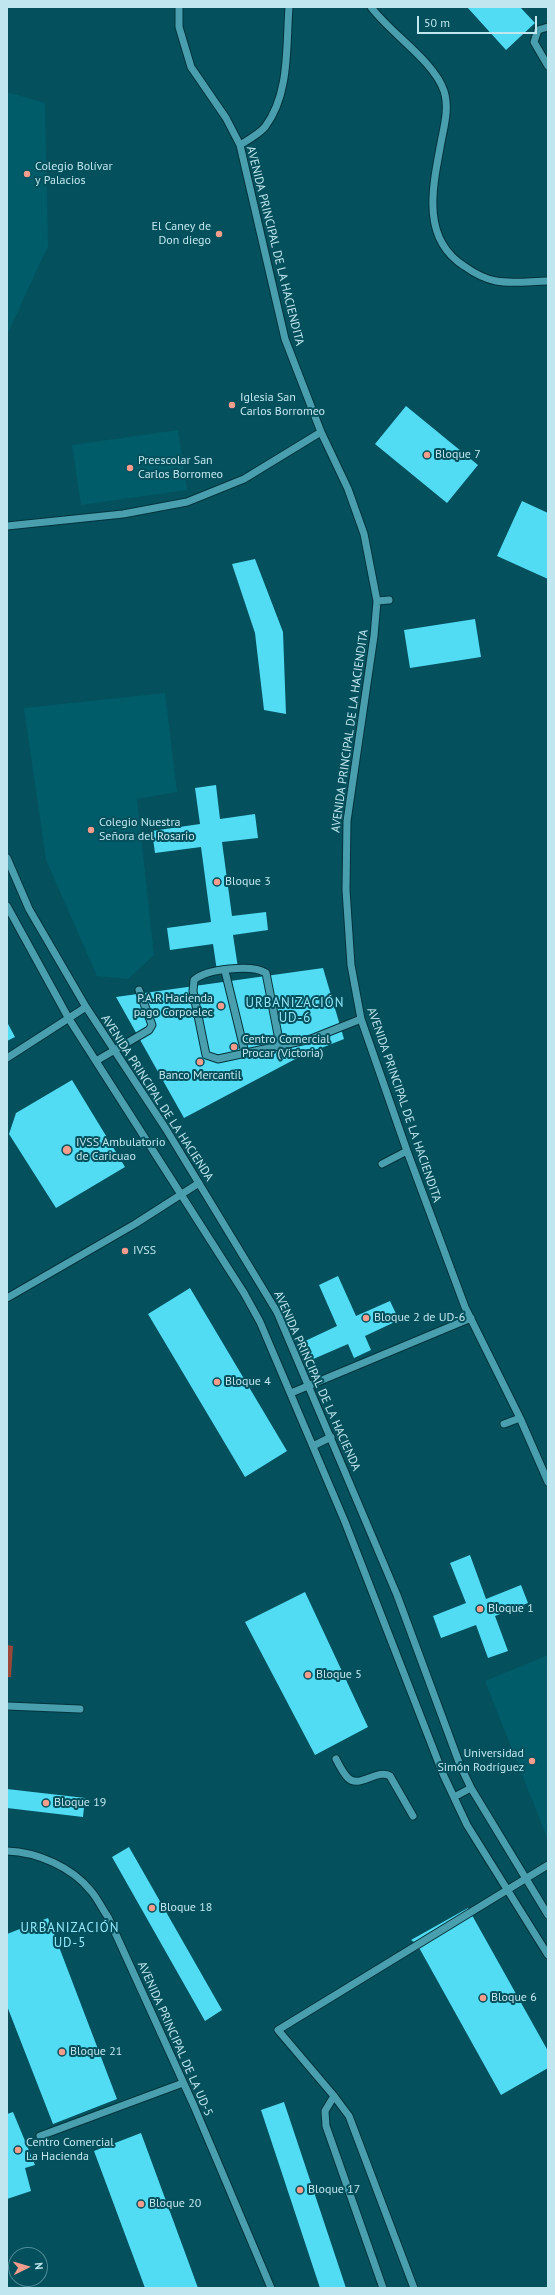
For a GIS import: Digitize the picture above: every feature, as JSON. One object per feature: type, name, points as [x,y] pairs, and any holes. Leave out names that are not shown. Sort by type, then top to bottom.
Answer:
[{"type":"street","name":"AVENIDA PRINCIPAL DE LA HACIENDITA","points":[[179,7],[179,27],[191,66],[226,118],[240,145],[285,339],[321,432],[348,489],[364,534],[377,601],[374,636],[347,821],[346,898],[351,964],[361,1019],[407,1151],[470,1318],[520,1418],[548,1482]]},
{"type":"street","points":[[240,145],[264,128],[276,108],[284,84],[289,7]]},
{"type":"street","points":[[371,7],[380,19],[437,74],[445,92],[447,115],[432,199],[434,225],[441,245],[454,260],[477,275],[497,282],[548,281]]},
{"type":"street","points":[[548,27],[538,30],[534,36],[536,46],[548,66]]},
{"type":"street","points":[[7,526],[123,514],[187,502],[244,479],[321,432]]},
{"type":"street","points":[[377,601],[389,600]]},
{"type":"street","name":"AVENIDA PRINCIPAL DE LA HACIENDA","points":[[7,858],[29,909],[86,1006],[113,1051],[166,1129],[277,1312],[397,1595],[460,1765],[471,1788],[548,1915]]},
{"type":"street","points":[[7,906],[69,1019],[180,1195],[248,1299],[260,1322],[291,1393],[392,1638],[443,1774],[468,1825],[548,1955]]},
{"type":"street","points":[[280,1045],[266,973],[252,968],[205,973],[194,980],[193,986],[206,1055],[212,1059],[311,1039],[361,1019]]},
{"type":"street","points":[[225,971],[245,1053]]},
{"type":"street","points":[[96,1061],[149,1030],[152,1025],[139,990]]},
{"type":"street","points":[[7,1058],[69,1019],[86,1006]]},
{"type":"street","points":[[382,1164],[407,1151]]},
{"type":"street","points":[[7,1298],[135,1224],[199,1183]]},
{"type":"street","points":[[291,1393],[470,1318]]},
{"type":"street","points":[[504,1424],[520,1418]]},
{"type":"street","points":[[313,1446],[331,1437]]},
{"type":"street","points":[[7,1706],[80,1709]]},
{"type":"street","points":[[336,1759],[348,1779],[354,1781],[383,1774],[390,1776],[413,1816]]},
{"type":"street","points":[[454,1797],[471,1788]]},
{"type":"street","name":"AVENIDA PRINCIPAL DE LA UD-5","points":[[7,1851],[18,1851],[49,1860],[72,1874],[91,1890],[108,1917],[183,2083],[271,2288]]},
{"type":"street","points":[[414,2288],[362,2146],[348,2116],[334,2096],[278,2030],[548,1865]]},
{"type":"street","points":[[40,2136],[183,2083]]},
{"type":"street","points":[[334,2096],[325,2111],[326,2126],[383,2288]]},
{"type":"shaded area","name":"Colegio Bolívar y Palacios","points":[[7,92],[45,103],[48,246],[7,335]]},
{"type":"shaded area","name":"Preescolar San Carlos Borromeo","points":[[178,430],[187,490],[81,505],[72,445]]},
{"type":"shaded area","name":"Colegio Nuestra Señora del Rosario","points":[[165,693],[177,792],[137,799],[154,955],[128,979],[97,976],[46,860],[24,708]]},
{"type":"shaded area","points":[[7,1645],[13,1646],[11,1677],[7,1677]]},
{"type":"shaded area","name":"Universidad Simón Rodríguez","points":[[548,1655],[548,1840],[485,1681]]},
{"type":"building","points":[[467,7],[520,7],[535,23],[506,50]]},
{"type":"building","name":"Bloque 7","points":[[406,406],[478,465],[447,503],[375,444]]},
{"type":"building","points":[[522,501],[548,513],[548,579],[497,556]]},
{"type":"building","points":[[255,559],[283,632],[286,714],[264,710],[255,633],[232,564]]},
{"type":"building","points":[[475,619],[481,657],[410,668],[404,630]]},
{"type":"building","name":"Bloque 3","points":[[216,785],[220,819],[255,814],[258,838],[222,842],[232,916],[266,912],[268,930],[233,935],[238,968],[217,971],[213,944],[170,950],[167,928],[211,922],[201,847],[155,853],[152,831],[200,824],[195,788]]},
{"type":"building","name":"Centro Comercial Procar (Victoria)","points":[[323,968],[344,1039],[301,1056],[184,1118],[116,997]]},
{"type":"building","points":[[7,1022],[15,1037],[7,1041]]},
{"type":"building","name":"IVSS Ambulatorio de Caricuao","points":[[72,1080],[125,1167],[56,1208],[9,1134],[16,1113]]},
{"type":"building","name":"Bloque 2 de UD-6","points":[[338,1276],[356,1316],[390,1301],[399,1320],[365,1336],[371,1350],[354,1358],[348,1344],[311,1360],[303,1342],[337,1326],[319,1285]]},
{"type":"building","name":"Bloque 4","points":[[190,1288],[287,1451],[245,1477],[148,1314]]},
{"type":"building","name":"Bloque 1","points":[[470,1555],[486,1599],[521,1585],[528,1603],[495,1616],[508,1651],[488,1658],[476,1625],[441,1638],[433,1616],[466,1603],[450,1563]]},
{"type":"building","name":"Bloque 5","points":[[305,1592],[368,1727],[315,1755],[245,1622]]},
{"type":"building","name":"Bloque 19","points":[[7,1789],[85,1798],[83,1817],[7,1808]]},
{"type":"building","name":"Bloque 18","points":[[129,1847],[222,2010],[205,2021],[112,1857]]},
{"type":"building","name":"Bloque 6","points":[[468,1908],[548,2051],[548,2068],[501,2095],[417,1944],[411,1940]]},
{"type":"building","name":"Bloque 21","points":[[48,1918],[117,2099],[53,2124],[7,2006],[7,1934]]},
{"type":"building","name":"Bloque 17","points":[[284,2102],[346,2288],[320,2288],[261,2110]]},
{"type":"building","name":"Centro Comercial La Hacienda","points":[[13,2112],[35,2165],[25,2168],[31,2191],[7,2199],[7,2114]]},
{"type":"building","name":"Bloque 20","points":[[141,2133],[198,2288],[145,2288],[94,2151]]},
{"type":"place","name":"Colegio Bolívar y Palacios","points":[[27,174]]},
{"type":"place","name":"El Caney de Don diego","points":[[219,234]]},
{"type":"place","name":"Iglesia San Carlos Borromeo","points":[[232,405]]},
{"type":"place","name":"Bloque 7","points":[[427,455]]},
{"type":"place","name":"Preescolar San Carlos Borromeo","points":[[130,468]]},
{"type":"place","name":"Colegio Nuestra Señora del Rosario","points":[[91,830]]},
{"type":"place","name":"Bloque 3","points":[[217,882]]},
{"type":"place","name":"P.A.R Hacienda pago Corpoelec","points":[[221,1006]]},
{"type":"place","name":"Centro Comercial Procar (Victoria)","points":[[234,1047]]},
{"type":"place","name":"Banco Mercantil","points":[[200,1062]]},
{"type":"place","name":"IVSS Ambulatorio de Caricuao","points":[[67,1150]]},
{"type":"place","name":"IVSS","points":[[125,1251]]},
{"type":"place","name":"Bloque 2 de UD-6","points":[[366,1318]]},
{"type":"place","name":"Bloque 4","points":[[217,1382]]},
{"type":"place","name":"Bloque 1","points":[[480,1609]]},
{"type":"place","name":"Bloque 5","points":[[308,1675]]},
{"type":"place","name":"Universidad Simón Rodríguez","points":[[532,1761]]},
{"type":"place","name":"Bloque 19","points":[[46,1803]]},
{"type":"place","name":"Bloque 18","points":[[152,1908]]},
{"type":"place","name":"Bloque 6","points":[[483,1998]]},
{"type":"place","name":"Bloque 21","points":[[62,2052]]},
{"type":"place","name":"Centro Comercial La Hacienda","points":[[18,2150]]},
{"type":"place","name":"Bloque 17","points":[[300,2190]]},
{"type":"place","name":"Bloque 20","points":[[141,2204]]},
{"type":"district","name":"URBANIZACIÓN UD-6","points":[[295,1010]]},
{"type":"district","name":"URBANIZACIÓN UD-5","points":[[70,1936]]}]
